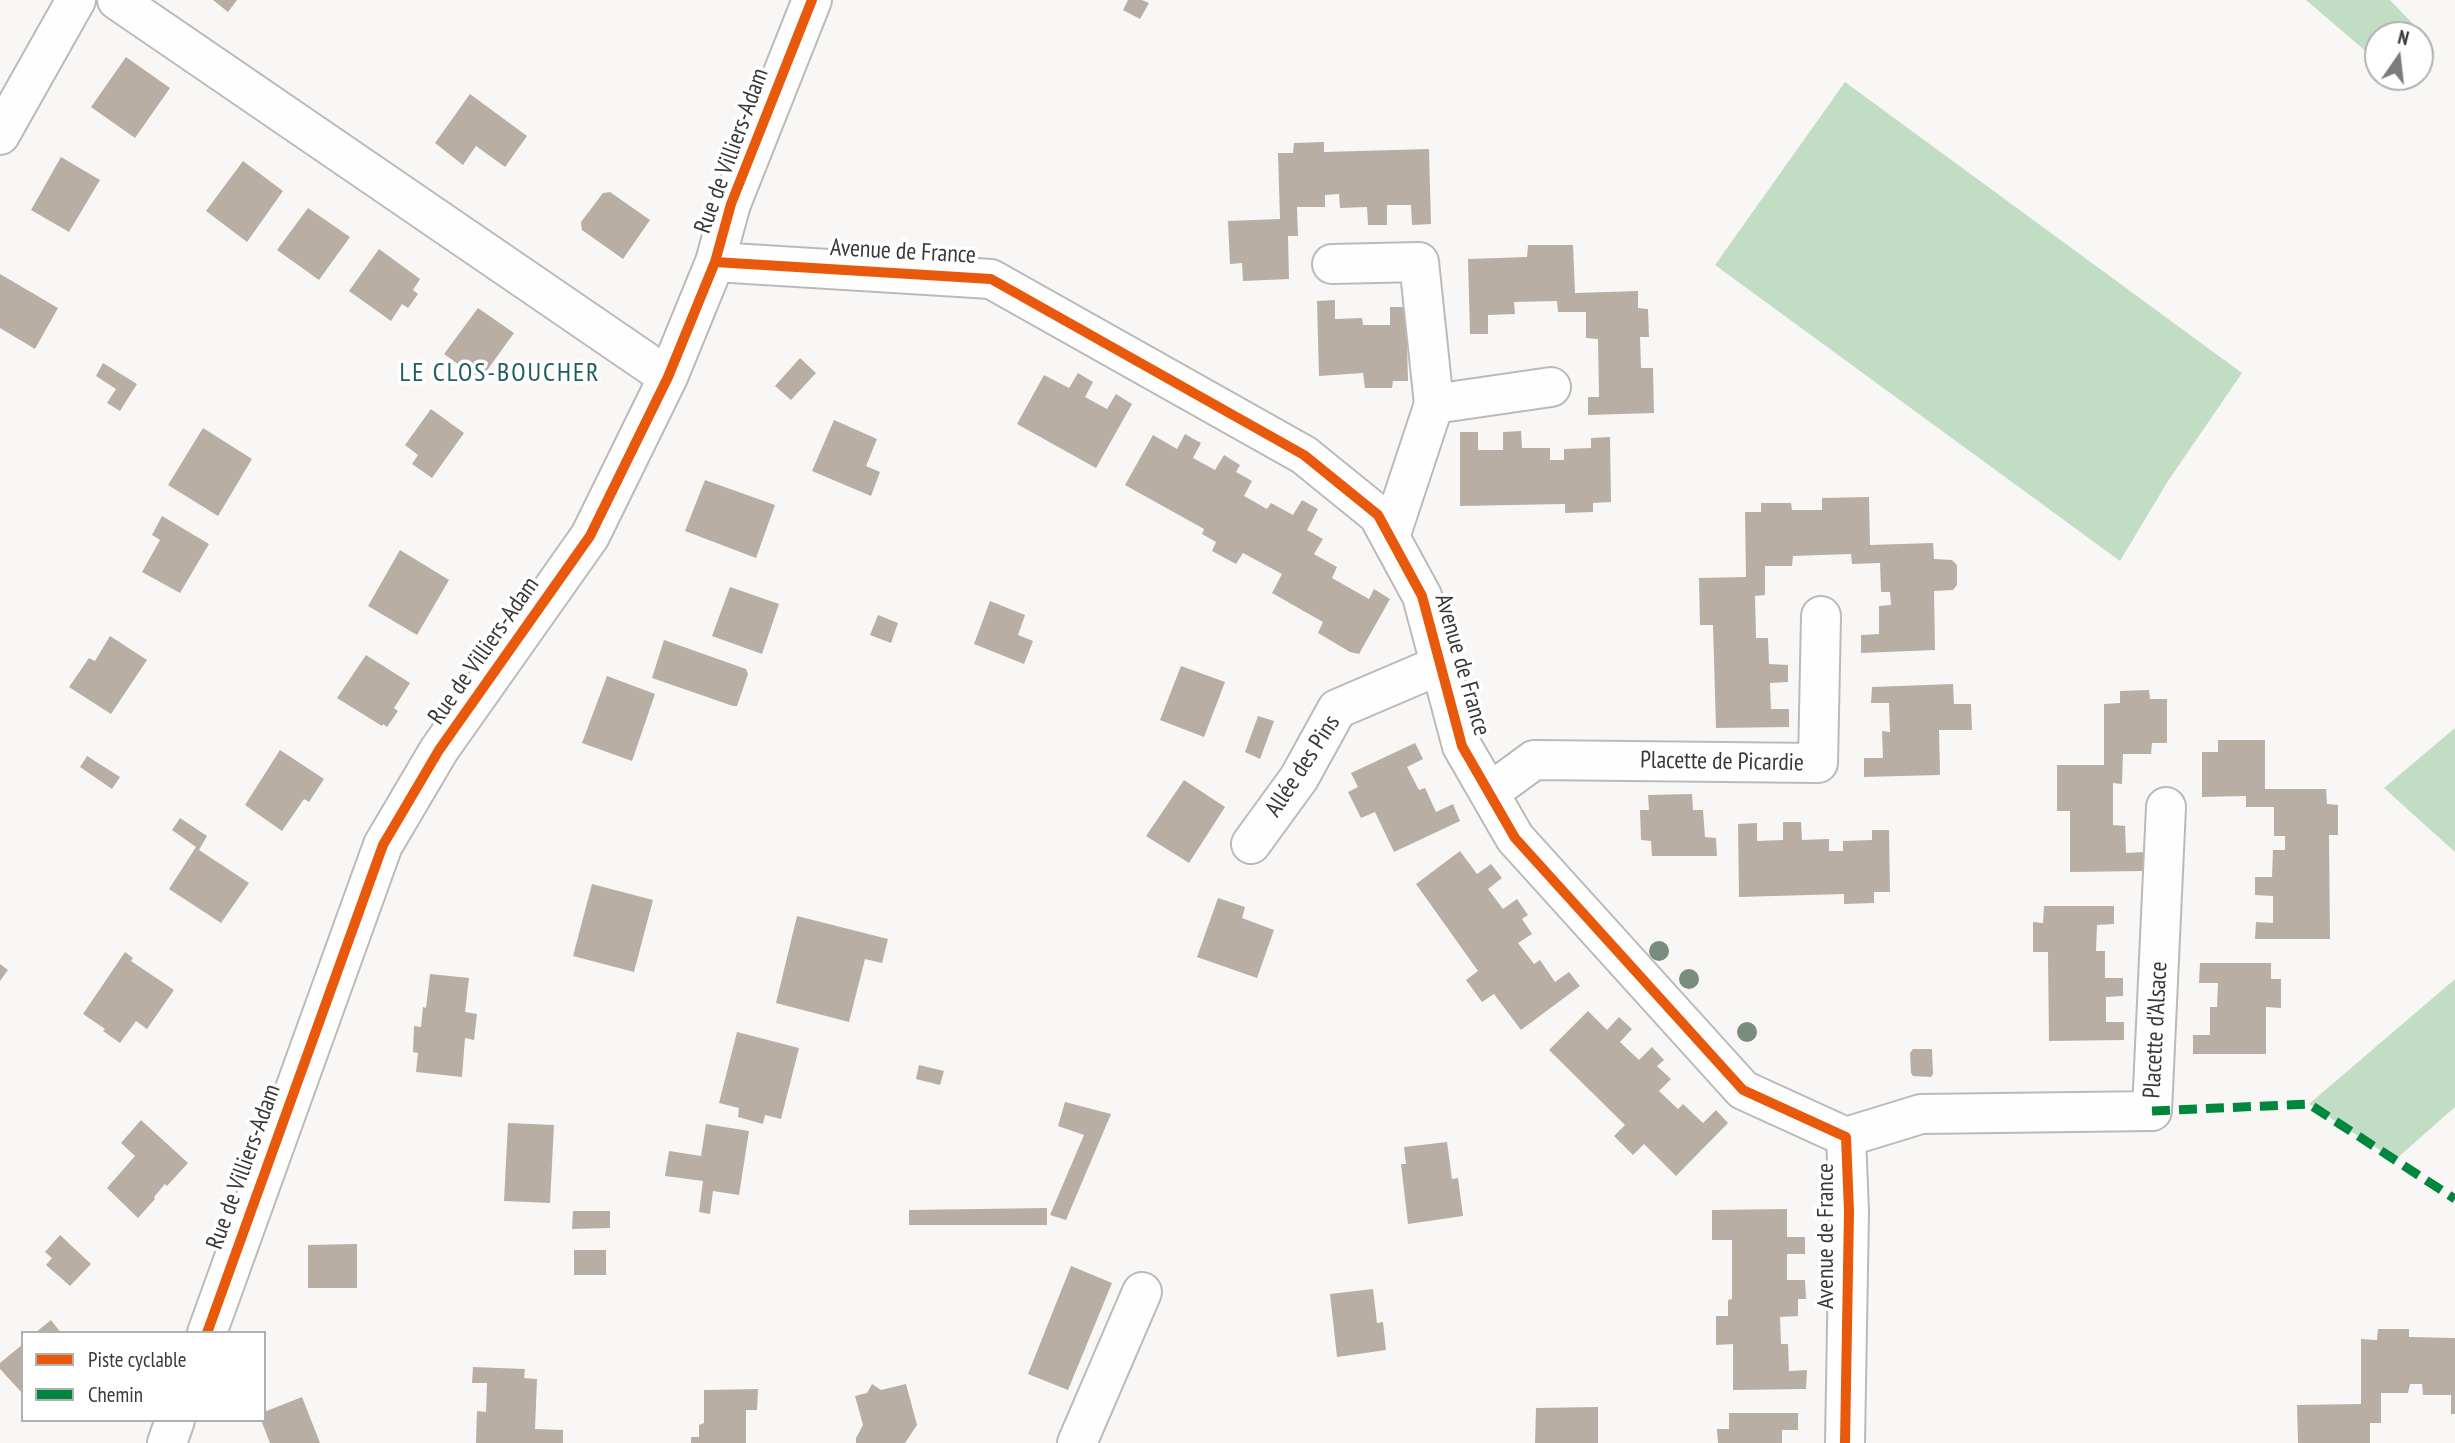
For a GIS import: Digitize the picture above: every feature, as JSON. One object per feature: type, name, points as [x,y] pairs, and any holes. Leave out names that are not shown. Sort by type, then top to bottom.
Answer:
[{"type":"street","points":[[0,135],[76,0]]},
{"type":"street","points":[[117,0],[668,377]]},
{"type":"street","name":"Rue de Villiers-Adam","points":[[208,1331],[383,845],[439,750],[590,536],[668,377],[715,262],[731,204],[812,0]]},
{"type":"street","name":"Avenue de France","points":[[715,262],[991,279],[1304,455],[1378,515],[1422,596],[1462,746],[1515,838],[1744,1090],[1846,1137],[1849,1211],[1844,1443]]},
{"type":"street","points":[[1332,264],[1419,262],[1434,404],[1390,537]]},
{"type":"street","points":[[1434,404],[1551,387]]},
{"type":"street","name":"Placette de Picardie","points":[[1489,793],[1534,760],[1818,763],[1821,616]]},
{"type":"street","name":"Allée des Pins","points":[[1251,844],[1299,778],[1337,709],[1440,665]]},
{"type":"street","name":"Placette d'Alsace","points":[[1846,1137],[1921,1114],[2152,1111],[2166,807]]},
{"type":"street","points":[[1077,1443],[1142,1292]]},
{"type":"street","points":[[167,1443],[174,1422]]},
{"type":"green space","points":[[2306,0],[2390,0],[2410,21],[2364,21],[2364,50]]},
{"type":"green space","points":[[1845,82],[2242,373],[2168,481],[2120,561],[1715,265]]},
{"type":"green space","points":[[2455,728],[2455,852],[2384,788]]},
{"type":"green space","points":[[2455,979],[2455,1107],[2395,1160],[2309,1104]]},
{"type":"building","points":[[213,0],[237,0],[228,12]]},
{"type":"building","points":[[1128,0],[1149,3],[1140,19],[1123,10]]},
{"type":"building","points":[[126,57],[170,88],[135,138],[91,107]]},
{"type":"building","points":[[470,94],[527,136],[505,167],[476,146],[463,165],[435,143]]},
{"type":"building","points":[[1324,142],[1324,152],[1429,149],[1431,224],[1412,225],[1411,205],[1387,205],[1387,225],[1368,225],[1367,207],[1340,208],[1339,194],[1325,195],[1325,207],[1297,207],[1298,236],[1288,236],[1289,279],[1243,281],[1242,263],[1230,264],[1228,221],[1280,219],[1278,153],[1293,153],[1294,143]]},
{"type":"building","points":[[61,157],[100,180],[69,232],[31,210]]},
{"type":"building","points":[[243,161],[283,191],[247,242],[206,211]]},
{"type":"building","points":[[610,192],[650,220],[623,259],[582,230],[581,222],[603,193]]},
{"type":"building","points":[[308,208],[350,237],[319,280],[277,250]]},
{"type":"building","points":[[1528,245],[1573,245],[1575,293],[1638,291],[1638,308],[1648,309],[1649,337],[1640,337],[1641,368],[1653,368],[1654,413],[1588,415],[1588,397],[1599,397],[1598,339],[1586,338],[1586,312],[1558,312],[1557,301],[1514,302],[1515,314],[1488,315],[1488,334],[1470,334],[1468,259],[1527,257]]},
{"type":"building","points":[[379,249],[420,279],[413,290],[418,294],[408,308],[402,304],[391,321],[349,291]]},
{"type":"building","points":[[0,274],[58,308],[35,349],[0,328]]},
{"type":"building","points":[[1335,300],[1335,319],[1362,318],[1363,325],[1390,325],[1390,307],[1406,307],[1408,381],[1393,381],[1392,388],[1365,388],[1363,373],[1319,376],[1317,301]]},
{"type":"building","points":[[478,308],[514,333],[480,380],[444,354]]},
{"type":"building","points":[[800,358],[816,373],[791,400],[775,386]]},
{"type":"building","points":[[103,363],[137,384],[120,411],[107,403],[116,389],[96,376]]},
{"type":"building","points":[[1078,373],[1093,382],[1085,397],[1107,409],[1116,394],[1132,404],[1096,468],[1017,424],[1044,375],[1069,388]]},
{"type":"building","points":[[431,409],[464,433],[432,478],[412,464],[418,455],[405,445]]},
{"type":"building","points":[[834,420],[877,439],[866,466],[880,472],[871,496],[812,471]]},
{"type":"building","points":[[203,428],[252,459],[218,516],[168,485]]},
{"type":"building","points":[[1521,431],[1522,448],[1550,448],[1550,460],[1564,460],[1564,449],[1591,448],[1591,438],[1610,437],[1611,502],[1593,503],[1593,512],[1565,513],[1565,504],[1460,506],[1460,432],[1478,432],[1478,450],[1503,450],[1503,432]]},
{"type":"building","points":[[1185,434],[1201,443],[1193,458],[1215,470],[1224,455],[1240,465],[1236,472],[1252,481],[1244,496],[1267,509],[1271,503],[1293,515],[1302,500],[1318,509],[1307,530],[1323,539],[1314,554],[1337,567],[1332,578],[1369,599],[1374,589],[1390,599],[1359,654],[1350,652],[1318,633],[1323,622],[1272,593],[1282,574],[1243,553],[1236,564],[1212,551],[1216,542],[1202,534],[1204,529],[1125,485],[1153,435],[1177,449]]},
{"type":"building","points":[[705,480],[775,505],[756,558],[685,531]]},
{"type":"building","points":[[1869,497],[1870,545],[1933,543],[1934,559],[1952,560],[1957,565],[1957,585],[1953,590],[1934,591],[1935,650],[1861,653],[1861,635],[1879,634],[1879,606],[1891,605],[1890,592],[1881,592],[1880,563],[1852,564],[1851,554],[1793,556],[1792,566],[1765,566],[1765,595],[1755,596],[1756,638],[1768,638],[1769,664],[1788,665],[1788,682],[1770,683],[1771,709],[1789,709],[1789,727],[1716,728],[1713,625],[1700,625],[1699,578],[1746,577],[1745,512],[1761,512],[1761,503],[1791,503],[1792,510],[1822,510],[1822,498]]},
{"type":"building","points":[[162,516],[209,544],[180,593],[142,572],[160,540],[152,535]]},
{"type":"building","points":[[400,550],[449,580],[417,635],[368,606]]},
{"type":"building","points":[[730,587],[779,604],[762,654],[712,636]]},
{"type":"building","points":[[990,601],[1025,615],[1018,635],[1033,641],[1024,664],[974,644]]},
{"type":"building","points":[[878,615],[898,623],[891,643],[870,635]]},
{"type":"building","points":[[110,636],[147,660],[111,714],[69,687],[89,658],[95,661]]},
{"type":"building","points":[[664,640],[746,669],[748,674],[737,706],[652,678]]},
{"type":"building","points":[[366,655],[410,683],[394,708],[398,711],[387,727],[337,698]]},
{"type":"building","points":[[1181,666],[1225,682],[1204,737],[1160,720]]},
{"type":"building","points":[[607,676],[655,694],[632,761],[582,743]]},
{"type":"building","points":[[1953,684],[1954,704],[1971,704],[1972,730],[1939,730],[1940,775],[1864,777],[1864,758],[1883,758],[1882,731],[1890,732],[1889,703],[1871,703],[1872,687]]},
{"type":"building","points":[[2149,690],[2150,699],[2167,699],[2167,743],[2152,743],[2151,754],[2123,754],[2122,784],[2113,783],[2113,825],[2125,826],[2126,853],[2144,852],[2144,871],[2070,872],[2070,811],[2057,811],[2057,765],[2104,765],[2104,704],[2120,703],[2120,691]]},
{"type":"building","points":[[1258,716],[1274,721],[1260,759],[1245,752]]},
{"type":"building","points":[[2218,740],[2265,740],[2265,789],[2326,789],[2327,804],[2338,805],[2338,835],[2329,835],[2330,939],[2255,939],[2256,922],[2273,923],[2273,896],[2255,895],[2255,877],[2272,877],[2273,850],[2285,850],[2285,836],[2274,836],[2274,807],[2246,807],[2246,796],[2202,797],[2202,752],[2218,752]]},
{"type":"building","points":[[1415,743],[1423,759],[1407,767],[1419,790],[1425,788],[1436,812],[1453,804],[1460,821],[1394,852],[1375,812],[1361,818],[1348,792],[1358,787],[1351,773]]},
{"type":"building","points":[[280,750],[324,779],[309,802],[304,799],[282,831],[245,805]]},
{"type":"building","points":[[87,756],[120,777],[112,789],[80,767]]},
{"type":"building","points":[[1184,780],[1225,807],[1189,863],[1146,836]]},
{"type":"building","points":[[1692,794],[1693,810],[1703,810],[1705,837],[1716,838],[1717,856],[1652,856],[1651,841],[1641,840],[1640,810],[1649,810],[1648,795]]},
{"type":"building","points":[[180,818],[207,836],[199,850],[249,883],[221,923],[169,889],[196,847],[172,830]]},
{"type":"building","points":[[1783,822],[1801,822],[1802,840],[1829,839],[1829,851],[1843,851],[1843,841],[1872,840],[1872,830],[1889,830],[1890,892],[1874,892],[1874,903],[1844,904],[1844,894],[1739,897],[1738,824],[1757,823],[1757,841],[1783,840]]},
{"type":"building","points":[[1460,851],[1477,874],[1491,864],[1502,878],[1488,889],[1503,909],[1517,899],[1528,915],[1522,919],[1532,934],[1518,943],[1534,964],[1540,960],[1555,982],[1569,972],[1580,986],[1521,1030],[1494,994],[1482,1002],[1466,980],[1478,971],[1416,884]]},
{"type":"building","points":[[592,884],[653,900],[634,972],[573,956]]},
{"type":"building","points":[[1218,898],[1245,907],[1242,918],[1274,930],[1257,978],[1197,957]]},
{"type":"building","points":[[2044,906],[2114,906],[2114,924],[2097,925],[2096,951],[2105,951],[2105,978],[2123,978],[2123,996],[2106,997],[2106,1022],[2124,1022],[2124,1040],[2049,1041],[2048,952],[2033,952],[2033,922],[2043,923]]},
{"type":"building","points":[[797,916],[888,939],[882,963],[865,959],[849,1022],[776,1003]]},
{"type":"building","points":[[125,952],[133,958],[131,961],[174,990],[147,1029],[136,1021],[120,1043],[83,1014]]},
{"type":"building","points":[[2200,963],[2271,963],[2271,979],[2281,979],[2281,1008],[2266,1007],[2266,1054],[2193,1054],[2193,1035],[2210,1035],[2210,1007],[2217,1007],[2218,983],[2199,983]]},
{"type":"building","points":[[0,964],[8,970],[0,981]]},
{"type":"building","points":[[430,974],[469,978],[465,1012],[477,1014],[474,1040],[465,1038],[462,1077],[416,1072],[418,1053],[413,1052],[414,1026],[421,1027]]},
{"type":"building","points":[[1588,1011],[1607,1030],[1619,1017],[1632,1029],[1620,1042],[1639,1060],[1652,1047],[1664,1060],[1657,1066],[1671,1079],[1659,1091],[1678,1109],[1683,1104],[1703,1123],[1716,1110],[1728,1123],[1676,1176],[1644,1144],[1633,1155],[1614,1136],[1625,1125],[1549,1050]]},
{"type":"building","points":[[737,1032],[799,1048],[781,1119],[765,1115],[763,1124],[738,1117],[739,1108],[719,1103]]},
{"type":"building","points":[[1913,1049],[1932,1049],[1931,1077],[1913,1076],[1911,1073],[1910,1053]]},
{"type":"building","points":[[919,1065],[944,1071],[940,1085],[916,1079]]},
{"type":"building","points":[[1065,1102],[1111,1114],[1066,1220],[1050,1215],[1084,1135],[1058,1126]]},
{"type":"building","points":[[141,1120],[188,1163],[167,1186],[165,1184],[138,1218],[107,1188],[135,1156],[121,1143]]},
{"type":"building","points":[[508,1123],[554,1125],[550,1203],[504,1201]]},
{"type":"building","points":[[706,1124],[749,1131],[739,1195],[713,1191],[710,1214],[699,1212],[703,1181],[665,1176],[669,1151],[701,1156]]},
{"type":"building","points":[[1447,1142],[1452,1179],[1458,1178],[1463,1216],[1408,1224],[1401,1164],[1406,1164],[1404,1147]]},
{"type":"building","points":[[1047,1208],[1047,1225],[909,1225],[909,1210]]},
{"type":"building","points":[[1787,1209],[1787,1237],[1805,1237],[1805,1254],[1787,1254],[1787,1280],[1805,1280],[1806,1299],[1798,1299],[1798,1316],[1780,1317],[1781,1344],[1788,1344],[1789,1371],[1807,1370],[1806,1389],[1733,1390],[1733,1344],[1716,1345],[1716,1316],[1728,1316],[1728,1300],[1732,1299],[1732,1240],[1712,1240],[1712,1210]]},
{"type":"building","points":[[573,1211],[610,1211],[610,1228],[572,1229]]},
{"type":"building","points":[[60,1235],[91,1264],[70,1286],[46,1265],[52,1258],[45,1252]]},
{"type":"building","points":[[357,1244],[357,1288],[308,1288],[308,1245]]},
{"type":"building","points":[[574,1250],[606,1250],[606,1275],[574,1275]]},
{"type":"building","points":[[1071,1266],[1112,1283],[1068,1390],[1028,1374]]},
{"type":"building","points":[[1373,1289],[1377,1323],[1383,1322],[1386,1350],[1337,1357],[1330,1294]]},
{"type":"building","points":[[51,1320],[59,1331],[37,1331]]},
{"type":"building","points":[[2378,1329],[2409,1329],[2409,1337],[2455,1338],[2455,1414],[2451,1414],[2451,1395],[2423,1395],[2422,1384],[2410,1384],[2408,1393],[2381,1393],[2381,1423],[2370,1423],[2370,1443],[2298,1443],[2297,1405],[2361,1404],[2361,1339],[2377,1340]]},
{"type":"building","points":[[21,1346],[21,1392],[0,1369],[0,1363]]},
{"type":"building","points":[[473,1367],[525,1369],[524,1378],[537,1379],[535,1429],[563,1430],[563,1443],[476,1443],[477,1411],[486,1412],[487,1383],[472,1383]]},
{"type":"building","points":[[872,1384],[881,1390],[906,1384],[917,1425],[905,1443],[856,1443],[863,1425],[855,1396],[867,1393]]},
{"type":"building","points":[[758,1389],[757,1410],[746,1410],[746,1443],[691,1443],[691,1437],[699,1437],[699,1425],[704,1423],[704,1390]]},
{"type":"building","points":[[302,1397],[320,1443],[270,1443],[262,1422],[266,1422],[266,1411]]},
{"type":"building","points":[[1598,1407],[1598,1443],[1535,1443],[1536,1408]]},
{"type":"building","points":[[1729,1413],[1798,1413],[1798,1430],[1782,1430],[1782,1443],[1718,1443],[1717,1429],[1729,1429]]},
{"type":"marked path","points":[[2152,1111],[2309,1104],[2455,1199]]},
{"type":"cycle path","points":[[208,1331],[383,845],[439,750],[590,536],[668,377],[715,262],[731,204],[812,0]]},
{"type":"cycle path","points":[[715,262],[991,279],[1304,455],[1378,515],[1422,596],[1462,746],[1515,838],[1743,1090],[1846,1137],[1849,1211],[1845,1443]]},
{"type":"district","name":"LE CLOS-BOUCHER","points":[[500,374]]}]
